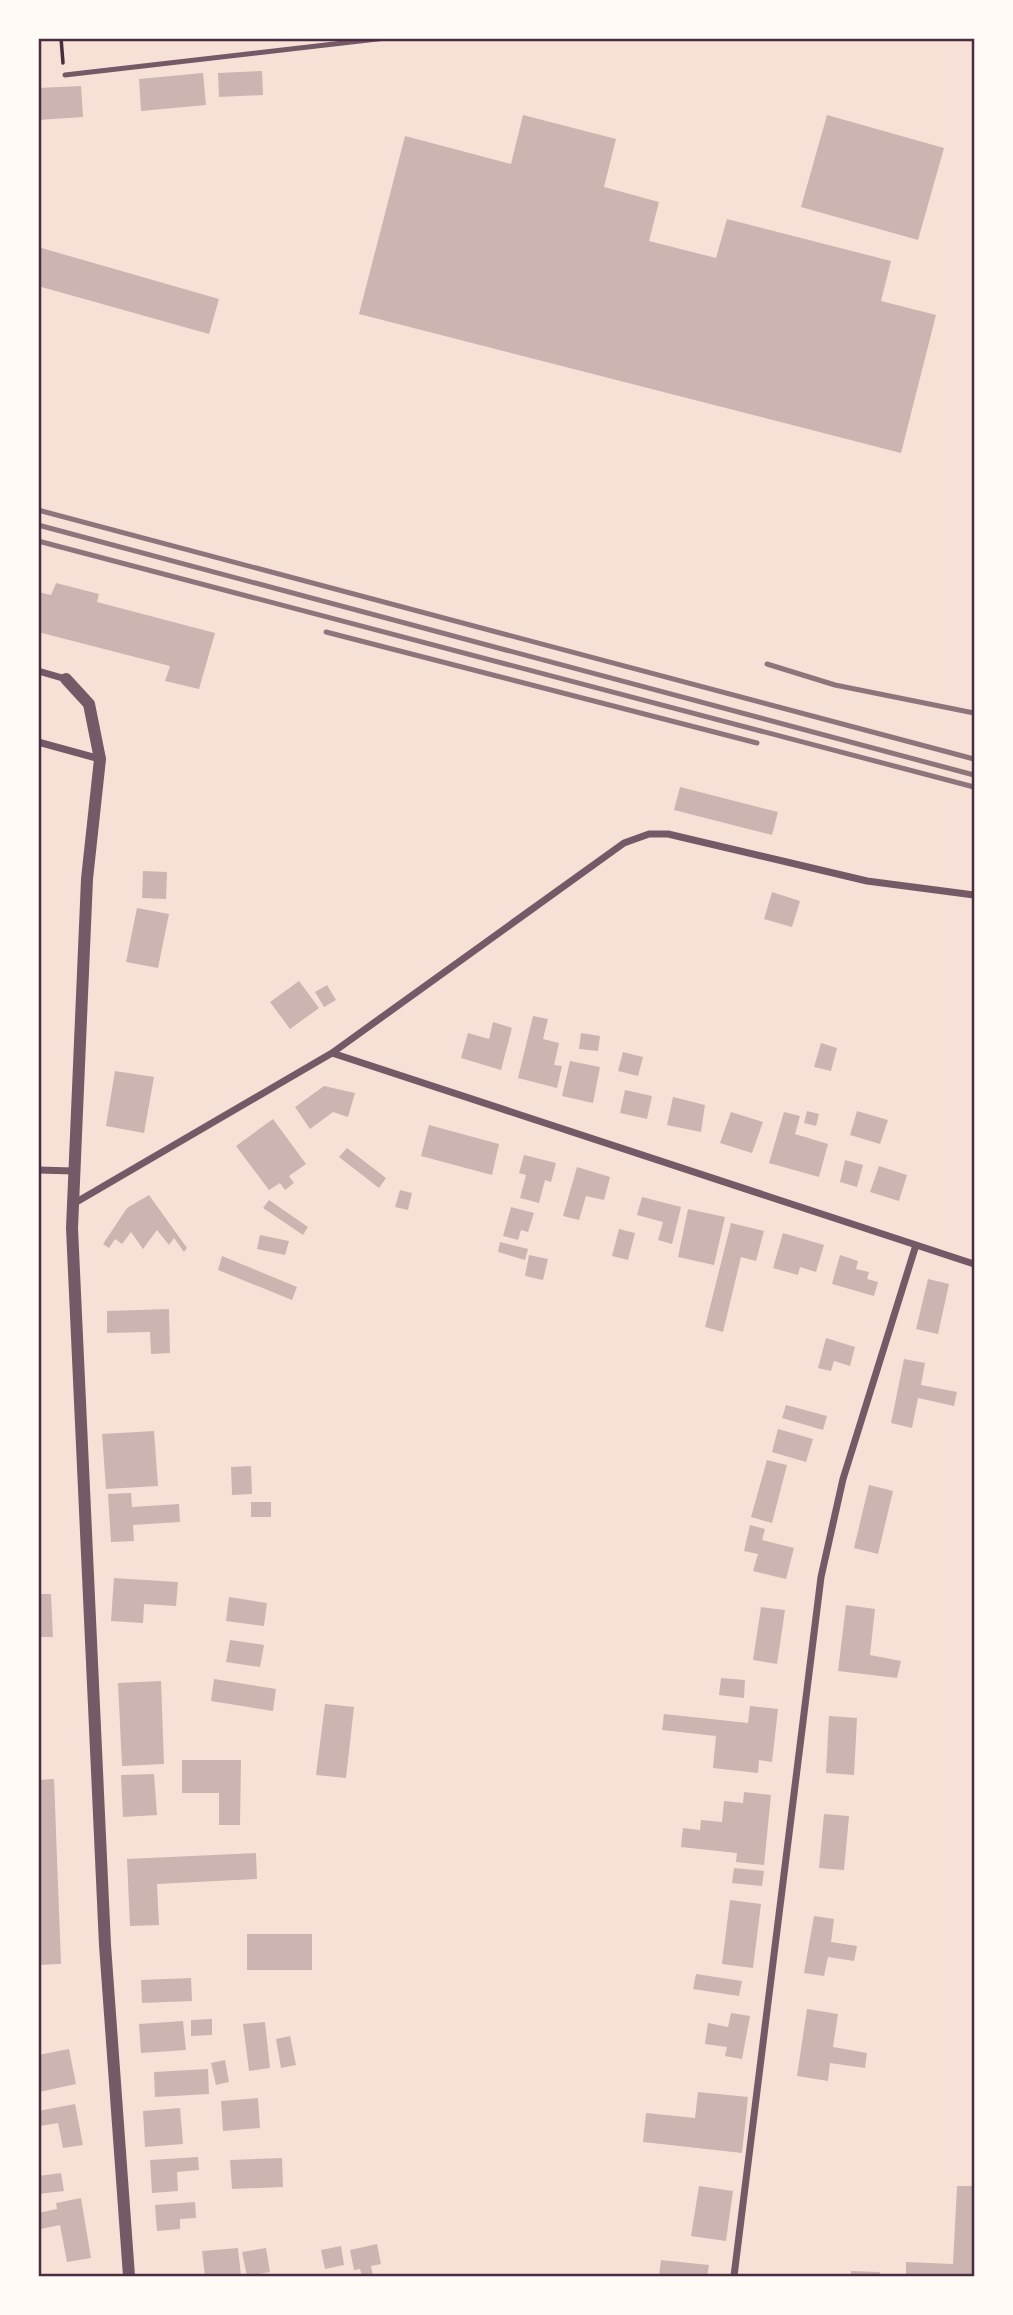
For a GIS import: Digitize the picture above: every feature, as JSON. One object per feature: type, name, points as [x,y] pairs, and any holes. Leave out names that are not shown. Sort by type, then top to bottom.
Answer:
[{"type":"street","points":[[38,671],[66,679],[89,704],[100,759],[87,879],[73,1205],[105,1945],[129,2277]]},
{"type":"street","points":[[38,742],[100,759]]},
{"type":"street","points":[[73,1205],[332,1053],[624,842],[649,834],[668,834],[867,881],[975,895]]},
{"type":"street","points":[[332,1053],[975,1264]]},
{"type":"street","points":[[38,1170],[74,1171]]},
{"type":"street","points":[[734,2277],[821,1577],[843,1479],[916,1245]]},
{"type":"lane","points":[[65,75],[386,38]]},
{"type":"path","points":[[61,38],[65,75]]},
{"type":"building","points":[[262,71],[263,95],[219,97],[218,73]]},
{"type":"building","points":[[203,73],[206,105],[141,111],[139,79]]},
{"type":"building","points":[[81,86],[83,117],[38,120],[38,88]]},
{"type":"building","points":[[523,115],[616,139],[604,187],[659,202],[649,241],[716,258],[727,219],[891,261],[881,301],[936,315],[901,453],[359,314],[405,136],[511,164]]},
{"type":"building","points":[[827,115],[944,148],[918,240],[801,207]]},
{"type":"building","points":[[38,247],[219,299],[209,334],[38,286]]},
{"type":"building","points":[[56,583],[99,594],[97,602],[215,633],[199,689],[165,681],[170,666],[38,632],[38,592],[51,595]]},
{"type":"building","points":[[680,787],[778,812],[772,835],[674,810]]},
{"type":"building","points":[[143,871],[167,872],[166,899],[142,898]]},
{"type":"building","points":[[772,892],[800,901],[792,927],[764,919]]},
{"type":"building","points":[[137,908],[169,914],[158,968],[126,962]]},
{"type":"building","points":[[299,981],[319,1008],[290,1029],[270,1002]]},
{"type":"building","points":[[327,985],[336,1000],[324,1007],[315,992]]},
{"type":"building","points":[[533,1016],[548,1019],[543,1039],[559,1043],[554,1065],[562,1066],[557,1088],[518,1078]]},
{"type":"building","points":[[493,1022],[512,1028],[501,1070],[461,1058],[468,1033],[489,1039]]},
{"type":"building","points":[[581,1033],[600,1036],[598,1051],[579,1049]]},
{"type":"building","points":[[821,1043],[837,1048],[831,1071],[814,1067]]},
{"type":"building","points":[[623,1052],[643,1057],[638,1076],[618,1071]]},
{"type":"building","points":[[570,1061],[600,1067],[593,1103],[562,1096]]},
{"type":"building","points":[[115,1071],[154,1077],[144,1133],[106,1126]]},
{"type":"building","points":[[324,1086],[355,1093],[348,1117],[333,1112],[310,1129],[295,1107]]},
{"type":"building","points":[[625,1090],[652,1096],[647,1119],[620,1113]]},
{"type":"building","points":[[673,1097],[705,1105],[701,1132],[667,1125]]},
{"type":"building","points":[[807,1111],[819,1114],[816,1126],[804,1123]]},
{"type":"building","points":[[857,1111],[888,1120],[880,1144],[850,1135]]},
{"type":"building","points":[[731,1112],[763,1122],[752,1153],[720,1143]]},
{"type":"building","points":[[784,1112],[800,1116],[795,1134],[828,1144],[819,1177],[769,1163]]},
{"type":"building","points":[[273,1119],[306,1164],[289,1176],[294,1183],[285,1190],[280,1183],[269,1190],[236,1146]]},
{"type":"building","points":[[429,1125],[499,1144],[492,1175],[421,1156]]},
{"type":"building","points":[[347,1148],[386,1178],[379,1188],[339,1157]]},
{"type":"building","points":[[524,1155],[556,1163],[551,1182],[545,1180],[539,1203],[520,1198],[526,1175],[519,1173]]},
{"type":"building","points":[[845,1160],[863,1165],[857,1187],[840,1182]]},
{"type":"building","points":[[879,1166],[907,1175],[899,1201],[870,1192]]},
{"type":"building","points":[[577,1167],[610,1177],[604,1200],[586,1196],[579,1220],[563,1216]]},
{"type":"building","points":[[400,1190],[412,1193],[408,1210],[395,1207]]},
{"type":"building","points":[[149,1195],[187,1248],[184,1252],[174,1238],[169,1245],[157,1230],[143,1249],[131,1232],[122,1244],[115,1239],[109,1248],[103,1244],[127,1208]]},
{"type":"building","points":[[642,1197],[681,1207],[672,1244],[658,1240],[663,1222],[637,1215]]},
{"type":"building","points":[[269,1200],[308,1227],[303,1235],[263,1208]]},
{"type":"building","points":[[511,1207],[534,1213],[528,1232],[521,1230],[518,1240],[503,1236]]},
{"type":"building","points":[[688,1209],[725,1217],[714,1265],[678,1257]]},
{"type":"building","points":[[731,1223],[764,1231],[756,1261],[741,1257],[723,1332],[705,1327]]},
{"type":"building","points":[[619,1229],[635,1233],[628,1260],[612,1256]]},
{"type":"building","points":[[783,1233],[824,1245],[816,1272],[800,1267],[798,1275],[773,1268]]},
{"type":"building","points":[[260,1235],[289,1241],[285,1255],[257,1249]]},
{"type":"building","points":[[500,1242],[528,1249],[525,1260],[498,1252]]},
{"type":"building","points":[[529,1255],[548,1259],[543,1280],[525,1276]]},
{"type":"building","points":[[840,1255],[858,1261],[856,1269],[869,1272],[867,1279],[878,1282],[874,1296],[832,1284]]},
{"type":"building","points":[[222,1256],[297,1287],[292,1300],[218,1270]]},
{"type":"building","points":[[928,1279],[949,1284],[938,1334],[916,1329]]},
{"type":"building","points":[[169,1309],[170,1353],[151,1354],[150,1332],[107,1333],[107,1311]]},
{"type":"building","points":[[826,1338],[855,1347],[850,1366],[834,1361],[831,1371],[818,1368]]},
{"type":"building","points":[[904,1359],[925,1363],[921,1385],[957,1392],[954,1406],[918,1398],[912,1428],[891,1423]]},
{"type":"building","points":[[786,1405],[827,1416],[823,1430],[782,1418]]},
{"type":"building","points":[[778,1429],[813,1439],[806,1462],[772,1452]]},
{"type":"building","points":[[154,1431],[158,1486],[106,1489],[102,1434]]},
{"type":"building","points":[[767,1460],[787,1465],[772,1523],[751,1517]]},
{"type":"building","points":[[251,1466],[252,1494],[232,1495],[231,1467]]},
{"type":"building","points":[[869,1485],[893,1491],[878,1554],[854,1548]]},
{"type":"building","points":[[131,1493],[132,1507],[179,1504],[180,1522],[133,1525],[134,1541],[111,1542],[108,1494]]},
{"type":"building","points":[[251,1502],[271,1502],[271,1517],[251,1517]]},
{"type":"building","points":[[750,1525],[765,1529],[762,1540],[794,1548],[786,1579],[753,1571],[758,1554],[744,1551]]},
{"type":"building","points":[[114,1578],[178,1582],[176,1606],[144,1604],[143,1623],[111,1621]]},
{"type":"building","points":[[38,1594],[51,1594],[53,1637],[38,1637]]},
{"type":"building","points":[[229,1597],[267,1603],[264,1626],[226,1621]]},
{"type":"building","points":[[846,1605],[875,1609],[870,1655],[901,1661],[897,1678],[838,1671]]},
{"type":"building","points":[[761,1607],[785,1610],[777,1664],[753,1660]]},
{"type":"building","points":[[230,1640],[264,1645],[260,1667],[226,1662]]},
{"type":"building","points":[[721,1678],[745,1680],[744,1698],[719,1695]]},
{"type":"building","points":[[214,1679],[276,1689],[273,1711],[211,1701]]},
{"type":"building","points":[[161,1681],[164,1764],[122,1766],[118,1683]]},
{"type":"building","points":[[325,1704],[354,1707],[346,1778],[316,1775]]},
{"type":"building","points":[[750,1706],[778,1709],[772,1762],[759,1760],[758,1773],[713,1768],[716,1736],[662,1730],[664,1714],[748,1723]]},
{"type":"building","points":[[829,1716],[857,1718],[854,1775],[826,1773]]},
{"type":"building","points":[[182,1760],[241,1760],[240,1825],[219,1825],[219,1793],[182,1793]]},
{"type":"building","points":[[154,1774],[157,1815],[123,1817],[121,1775]]},
{"type":"building","points":[[54,1779],[61,1964],[38,1965],[38,1780]]},
{"type":"building","points":[[744,1792],[771,1795],[764,1865],[736,1862],[737,1853],[681,1847],[683,1828],[700,1830],[701,1820],[722,1822],[724,1801],[743,1803]]},
{"type":"building","points":[[824,1814],[849,1816],[844,1870],[819,1868]]},
{"type":"building","points":[[256,1853],[257,1879],[157,1884],[159,1925],[130,1926],[127,1859]]},
{"type":"building","points":[[734,1868],[764,1871],[762,1886],[732,1883]]},
{"type":"building","points":[[730,1900],[761,1904],[753,1968],[722,1964]]},
{"type":"building","points":[[814,1916],[834,1919],[831,1942],[857,1946],[854,1961],[828,1957],[824,1976],[804,1973]]},
{"type":"building","points":[[247,1934],[312,1934],[312,1970],[247,1970]]},
{"type":"building","points":[[696,1974],[742,1981],[739,1996],[693,1989]]},
{"type":"building","points":[[191,1978],[192,2001],[142,2003],[141,1980]]},
{"type":"building","points":[[807,2009],[838,2014],[833,2047],[867,2053],[865,2068],[830,2063],[828,2081],[797,2076]]},
{"type":"building","points":[[731,2013],[750,2016],[742,2059],[725,2056],[727,2047],[705,2044],[708,2023],[728,2027]]},
{"type":"building","points":[[212,2019],[212,2035],[191,2036],[191,2020]]},
{"type":"building","points":[[183,2021],[186,2050],[141,2053],[139,2024]]},
{"type":"building","points":[[265,2022],[270,2068],[249,2071],[243,2024]]},
{"type":"building","points":[[290,2036],[296,2065],[281,2068],[276,2039]]},
{"type":"building","points":[[69,2049],[76,2084],[39,2092],[38,2055]]},
{"type":"building","points":[[225,2060],[229,2082],[216,2085],[211,2063]]},
{"type":"building","points":[[208,2069],[209,2094],[155,2097],[154,2072]]},
{"type":"building","points":[[698,2092],[748,2097],[742,2153],[643,2142],[646,2113],[695,2118]]},
{"type":"building","points":[[258,2098],[260,2128],[223,2131],[221,2101]]},
{"type":"building","points":[[75,2104],[83,2145],[63,2148],[58,2123],[40,2126],[38,2111]]},
{"type":"building","points":[[180,2108],[183,2144],[145,2147],[143,2111]]},
{"type":"building","points":[[198,2157],[199,2170],[177,2172],[178,2191],[152,2193],[150,2160]]},
{"type":"building","points":[[282,2158],[283,2187],[232,2189],[230,2160]]},
{"type":"building","points":[[61,2173],[64,2191],[38,2194],[38,2176]]},
{"type":"building","points":[[699,2186],[733,2191],[726,2241],[691,2236]]},
{"type":"building","points":[[957,2186],[974,2186],[974,2276],[906,2276],[906,2262],[953,2264]]},
{"type":"building","points":[[81,2198],[91,2258],[67,2262],[60,2225],[41,2229],[38,2213],[57,2209],[56,2203]]},
{"type":"building","points":[[195,2202],[196,2218],[180,2219],[180,2229],[157,2231],[155,2205]]},
{"type":"building","points":[[377,2244],[381,2264],[371,2266],[373,2276],[362,2276],[360,2269],[354,2270],[350,2250]]},
{"type":"building","points":[[341,2246],[344,2265],[325,2269],[321,2250]]},
{"type":"building","points":[[238,2248],[241,2276],[205,2276],[202,2251]]},
{"type":"building","points":[[266,2248],[270,2272],[247,2276],[242,2252]]},
{"type":"building","points":[[661,2260],[709,2265],[707,2276],[659,2276]]},
{"type":"building","points":[[851,2271],[880,2272],[879,2276],[851,2276]]},
{"type":"railway","points":[[38,510],[974,759]]},
{"type":"railway","points":[[38,525],[974,775]]},
{"type":"railway","points":[[38,541],[974,787]]},
{"type":"railway","points":[[326,632],[757,743]]},
{"type":"railway","points":[[767,664],[835,685],[974,713]]}]
